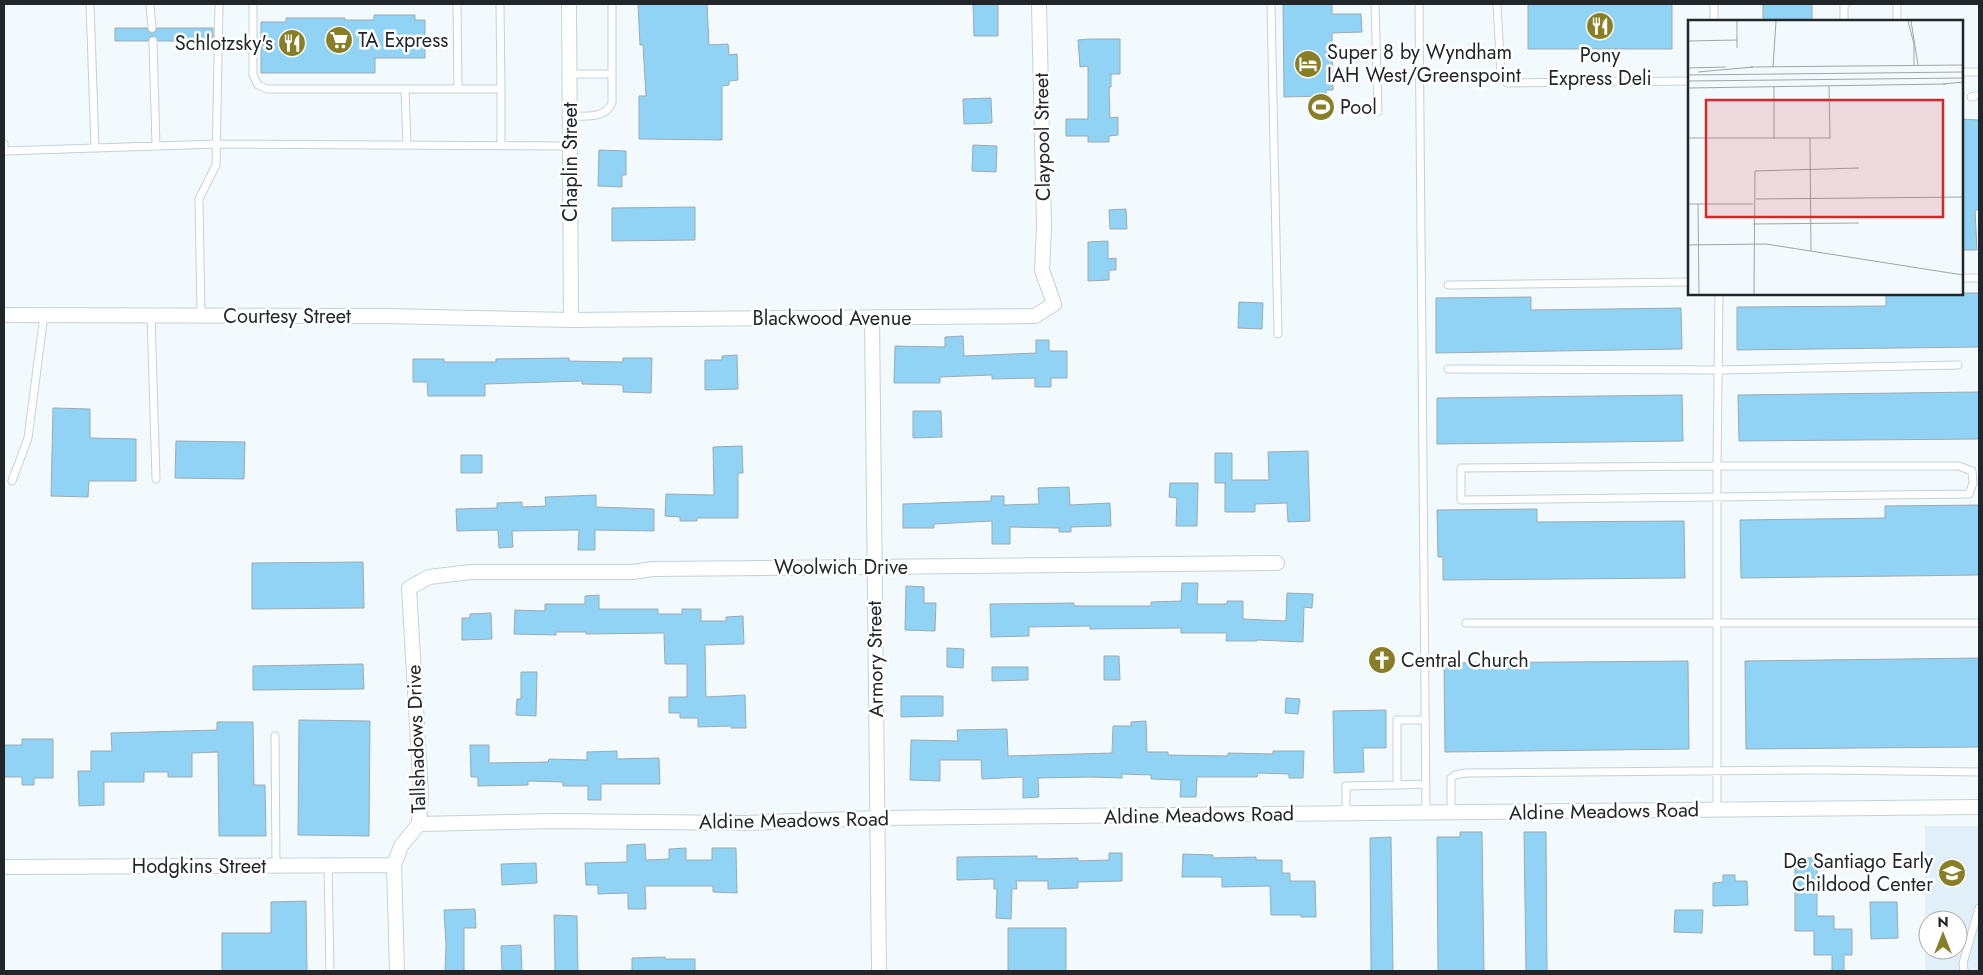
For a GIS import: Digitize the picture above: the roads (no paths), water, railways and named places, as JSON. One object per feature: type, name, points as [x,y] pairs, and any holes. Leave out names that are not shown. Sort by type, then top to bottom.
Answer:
[{"type":"street","name":"Chaplin Street","points":[[569,4],[571,320]]},
{"type":"street","name":"Claypool Street","points":[[1039,4],[1044,227],[1042,270]]},
{"type":"street","name":"Blackwood Avenue","points":[[571,320],[1035,316],[1054,304],[1042,270]]},
{"type":"street","name":"Courtesy Street","points":[[4,315],[571,320]]},
{"type":"street","name":"Armory Street","points":[[872,318],[879,971]]},
{"type":"street","name":"Woolwich Drive","points":[[409,588],[429,577],[471,572],[632,572],[653,569],[1277,563]]},
{"type":"street","name":"Tallshadows Drive","points":[[397,971],[394,865],[401,846],[419,824],[421,787],[409,588]]},
{"type":"street","name":"Aldine Meadows Road","points":[[419,824],[554,821],[745,823],[877,818],[1979,808]]},
{"type":"street","name":"Hodgkins Street","points":[[4,867],[394,865]]},
{"type":"lane","points":[[90,4],[96,148]]},
{"type":"lane","points":[[150,4],[152,28]]},
{"type":"lane","points":[[201,316],[199,199],[216,165],[219,4]]},
{"type":"lane","points":[[253,4],[254,75],[258,86],[267,89],[501,89]]},
{"type":"lane","points":[[457,4],[458,89]]},
{"type":"lane","points":[[500,4],[501,145]]},
{"type":"lane","points":[[569,116],[598,115],[609,109],[612,103],[612,4]]},
{"type":"lane","points":[[1271,4],[1278,334]]},
{"type":"lane","points":[[1375,4],[1378,112]]},
{"type":"lane","points":[[1419,4],[1426,813]]},
{"type":"lane","points":[[1497,4],[1501,75],[1508,83],[1688,81]]},
{"type":"lane","points":[[1714,4],[1714,20]]},
{"type":"lane","points":[[1844,4],[1844,20]]},
{"type":"lane","points":[[1897,4],[1897,20]]},
{"type":"lane","points":[[153,41],[156,146]]},
{"type":"lane","points":[[1963,72],[1979,72]]},
{"type":"lane","points":[[569,74],[612,74]]},
{"type":"lane","points":[[405,89],[407,145]]},
{"type":"lane","points":[[1971,97],[1979,95]]},
{"type":"lane","points":[[4,144],[4,151],[217,144],[570,146]]},
{"type":"lane","points":[[1963,278],[1979,278]]},
{"type":"lane","points":[[1448,285],[1688,282]]},
{"type":"lane","points":[[1716,810],[1716,466],[1719,295]]},
{"type":"lane","points":[[12,481],[28,438],[44,315]]},
{"type":"lane","points":[[151,315],[156,480]]},
{"type":"lane","points":[[1448,369],[1718,370],[1958,365]]},
{"type":"lane","points":[[1716,466],[1959,466],[1972,471],[1973,483],[1968,494],[1461,500],[1461,468],[1716,466]]},
{"type":"lane","points":[[1466,622],[1977,623]]},
{"type":"lane","points":[[1397,785],[1397,720],[1425,720]]},
{"type":"lane","points":[[275,736],[276,866]]},
{"type":"lane","points":[[1451,812],[1451,778],[1464,773],[1716,770],[1979,772]]},
{"type":"lane","points":[[1346,814],[1346,786],[1426,784]]},
{"type":"lane","points":[[328,866],[330,971]]},
{"type":"lane","points":[[1964,971],[1964,963],[1979,908]]},
{"type":"place","name":"Pony Express Deli","points":[[1600,26]]},
{"type":"place","name":"TA Express","points":[[339,40]]},
{"type":"place","name":"Schlotzsky's","points":[[292,43]]},
{"type":"place","name":"Super 8 by Wyndham IAH West/Greenspoint","points":[[1308,64]]},
{"type":"place","name":"Pool","points":[[1321,107]]},
{"type":"place","name":"Central Church","points":[[1382,660]]},
{"type":"place","name":"De Santiago Early Childood Center","points":[[1952,873]]}]
